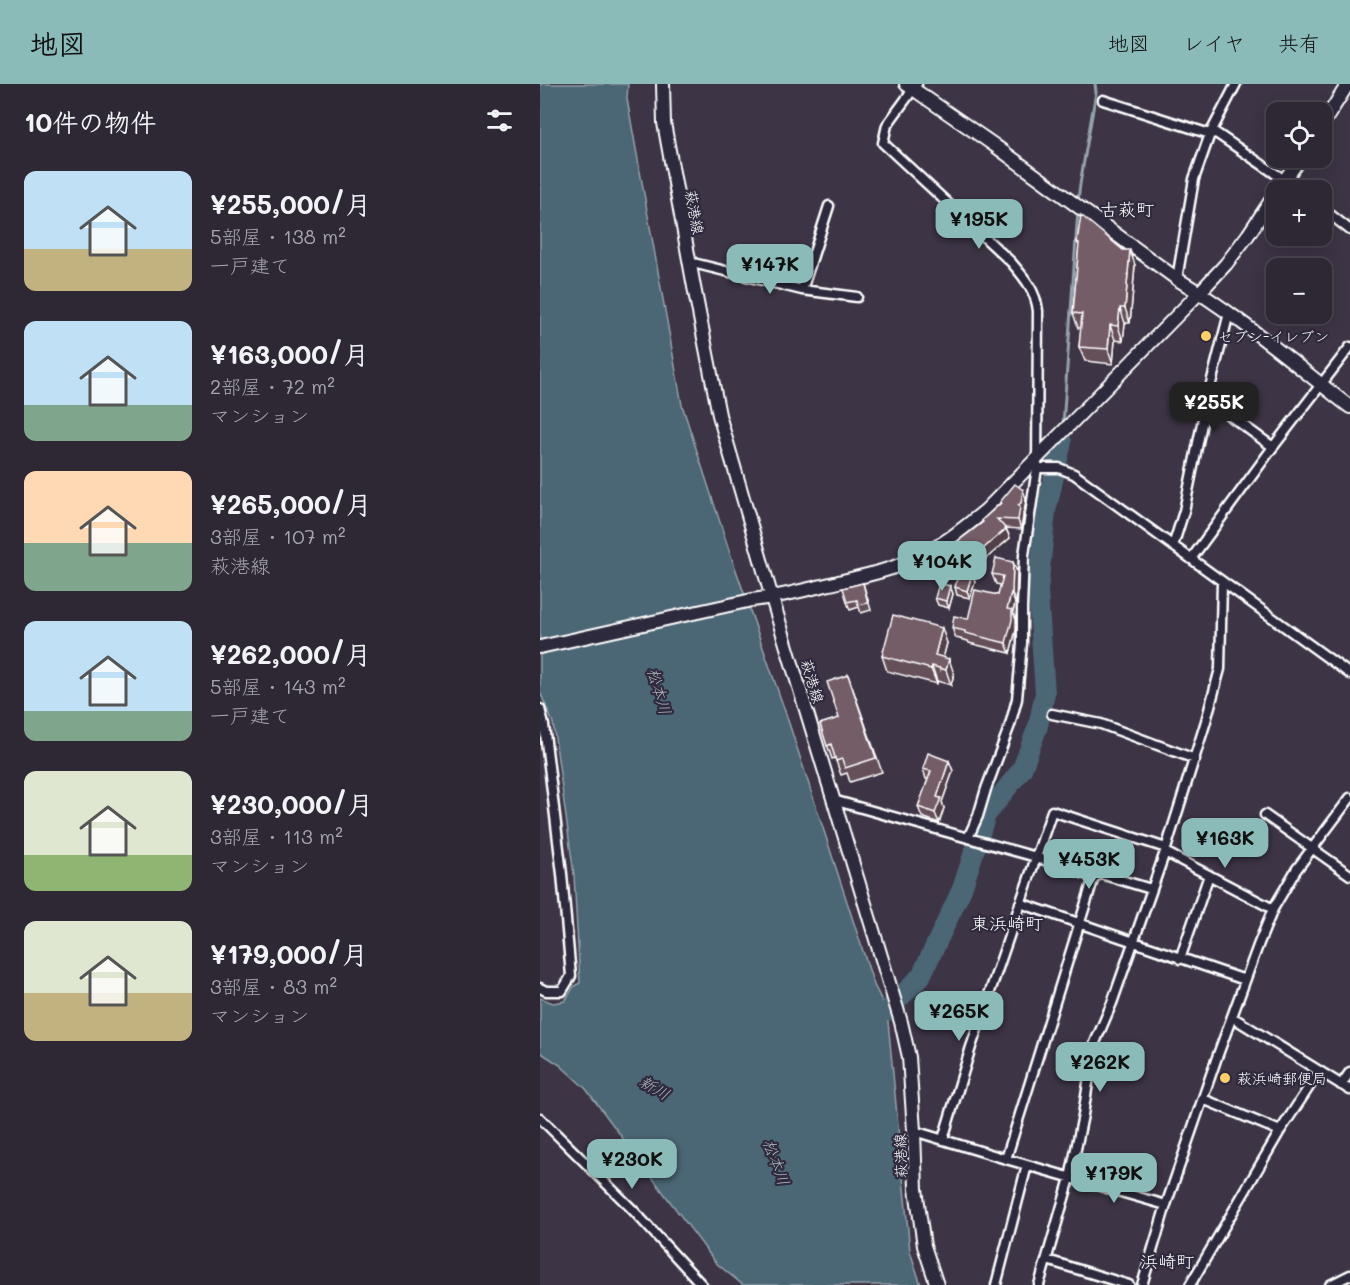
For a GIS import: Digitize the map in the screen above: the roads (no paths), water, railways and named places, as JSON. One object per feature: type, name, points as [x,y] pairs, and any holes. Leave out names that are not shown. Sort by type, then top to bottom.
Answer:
[{"type":"street","name":"萩港線","points":[[663,84],[664,123],[719,415],[771,598],[901,1022],[909,1057],[916,1188],[924,1246],[936,1285]]},
{"type":"street","points":[[1177,279],[1194,179],[1210,134],[1236,84]]},
{"type":"street","points":[[1332,109],[1348,84]]},
{"type":"street","points":[[970,838],[1017,699],[1022,643],[1024,555],[1037,463],[1037,302],[1027,281],[1011,262],[883,143],[887,125],[912,86],[1177,279],[1229,313],[1350,406]]},
{"type":"street","points":[[1103,100],[1210,134],[1216,133],[1285,180],[1293,168]]},
{"type":"street","points":[[802,290],[829,206]]},
{"type":"street","points":[[540,647],[752,600],[771,598],[885,570],[914,559],[940,545],[987,510],[1037,463],[1226,264],[1266,208]]},
{"type":"street","points":[[1332,216],[1350,230]]},
{"type":"street","points":[[689,262],[802,290],[857,297]]},
{"type":"street","points":[[1173,546],[1184,511],[1207,399],[1229,313]]},
{"type":"street","points":[[1191,559],[1350,347]]},
{"type":"street","points":[[1207,399],[1273,447]]},
{"type":"street","points":[[1037,463],[1074,474],[1350,674]]},
{"type":"street","points":[[1039,1285],[1070,1178],[1094,1045],[1112,1003],[1165,850],[1195,759],[1220,669],[1222,582]]},
{"type":"street","points":[[540,709],[544,725],[562,874],[571,976],[562,991],[546,991],[540,988]]},
{"type":"street","points":[[1052,714],[1101,724],[1195,759]]},
{"type":"street","points":[[1142,1285],[1166,1205],[1245,980],[1273,909],[1296,870],[1350,798]]},
{"type":"street","points":[[833,800],[1036,857],[1094,878]]},
{"type":"street","points":[[943,1139],[971,1047],[1052,811],[1165,850],[1273,909]]},
{"type":"street","points":[[1265,815],[1350,875]]},
{"type":"street","points":[[1006,1159],[1094,878],[1101,874],[1151,890]]},
{"type":"street","points":[[1180,959],[1209,875]]},
{"type":"street","points":[[1020,903],[1245,980]]},
{"type":"street","points":[[1232,1017],[1350,1090]]},
{"type":"street","points":[[1190,1285],[1280,1131],[1319,1072]]},
{"type":"street","points":[[1341,1085],[1350,1072]]},
{"type":"street","points":[[1203,1099],[1280,1131]]},
{"type":"street","points":[[540,1118],[632,1209],[702,1285]]},
{"type":"street","points":[[914,1131],[1166,1205]]},
{"type":"street","points":[[996,1285],[1027,1165]]},
{"type":"street","points":[[1047,1260],[1129,1285]]},
{"type":"street","points":[[1330,1285],[1350,1275]]},
{"type":"water","points":[[540,84],[628,84],[627,99],[682,405],[874,985],[887,1011],[910,1251],[921,1285],[743,1285],[716,1263],[586,1089],[560,1065],[540,1052],[540,998],[553,1003],[565,1001],[574,986],[580,983],[574,875],[553,723],[540,692]]},
{"type":"waterway","points":[[1078,201],[1096,92],[1095,84]]},
{"type":"waterway","points":[[1063,425],[1078,210]]},
{"type":"waterway","points":[[887,1011],[921,976],[962,889],[986,815],[1022,769],[1038,726],[1045,693],[1038,591],[1046,511],[1062,442]]},
{"type":"place","name":"セブン-イレブン","points":[[1206,336]]},
{"type":"place","name":"萩浜崎郵便局","points":[[1225,1078]]},
{"type":"district","name":"古萩町","points":[[1127,209]]},
{"type":"district","name":"東浜崎町","points":[[1007,923]]},
{"type":"district","name":"浜崎町","points":[[1167,1261]]},
{"type":"water label","name":"松本川","points":[[660,691]]},
{"type":"water label","name":"新川","points":[[655,1087]]},
{"type":"water label","name":"松本川","points":[[777,1162]]}]
